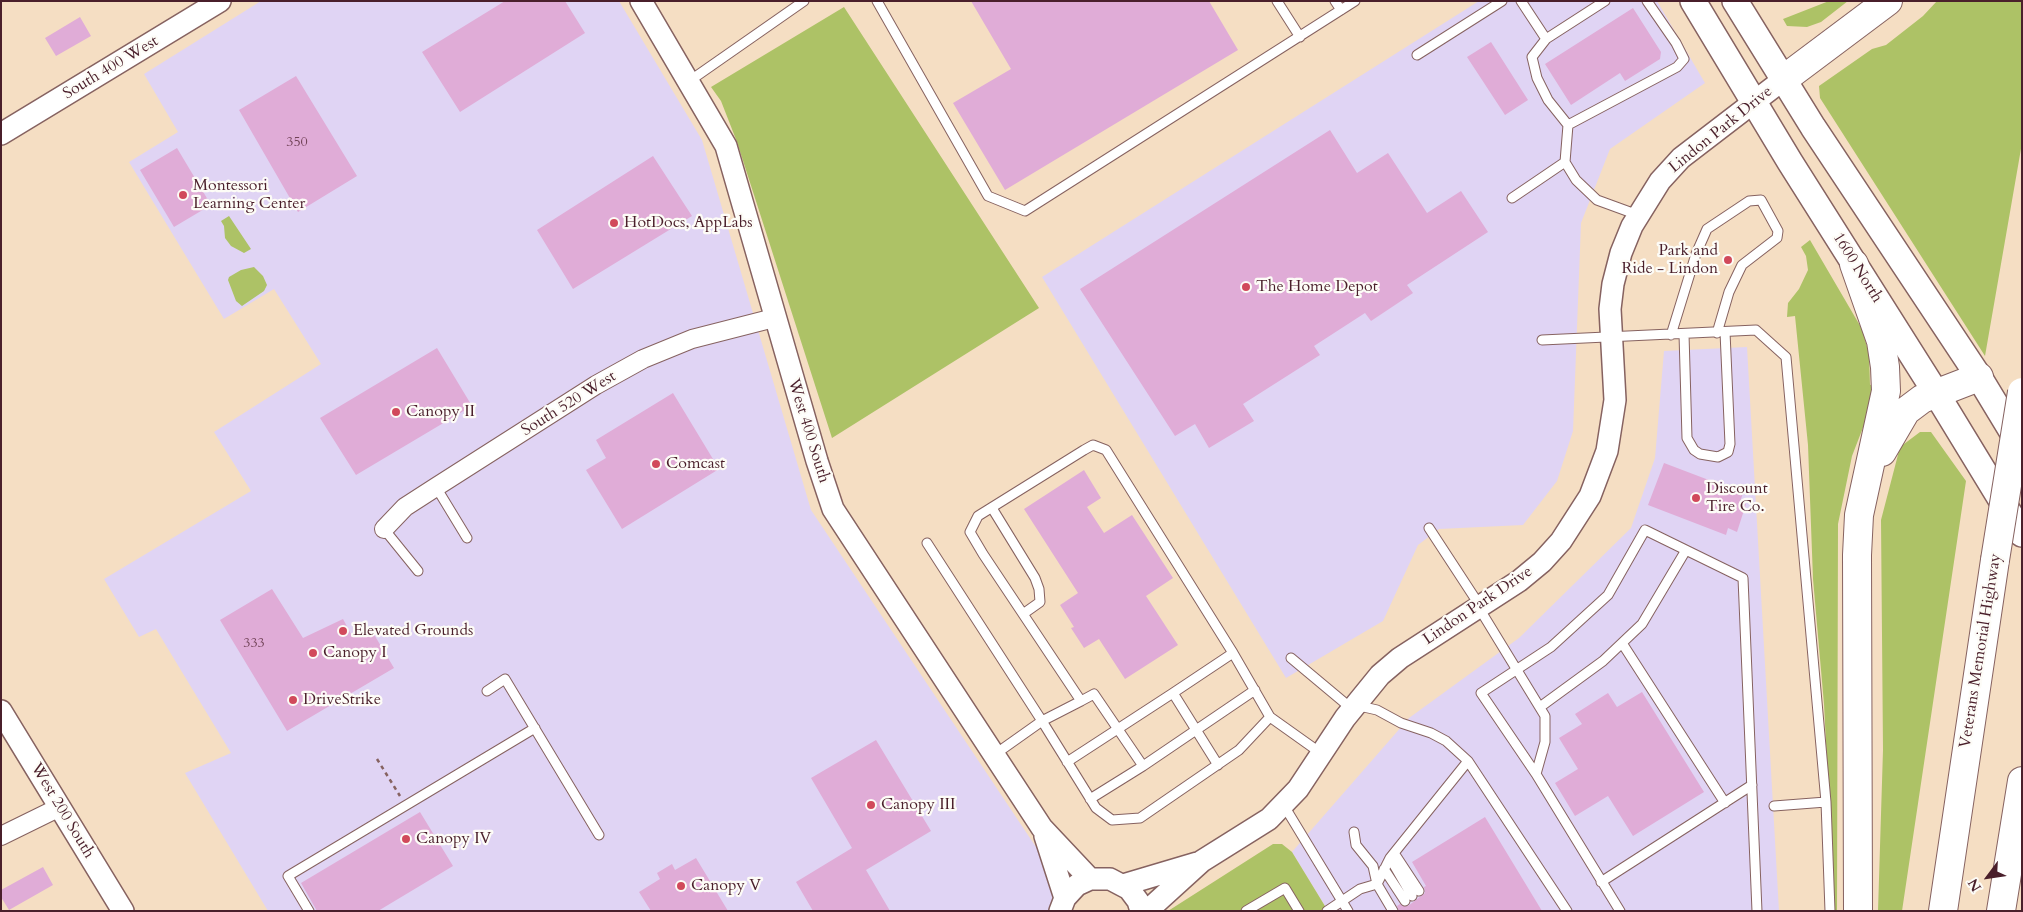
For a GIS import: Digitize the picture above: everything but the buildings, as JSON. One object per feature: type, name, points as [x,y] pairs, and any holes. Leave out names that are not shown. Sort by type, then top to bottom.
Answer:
[{"type":"highway","points":[[1784,79],[1888,1]]},
{"type":"highway","points":[[1854,264],[1881,341],[1886,391],[1859,515],[1857,555],[1858,911]]},
{"type":"highway","points":[[1867,480],[1893,430],[1906,411],[1922,399],[1979,377]]},
{"type":"highway","name":"Veterans Memorial Highway","points":[[1943,911],[2022,392]]},
{"type":"highway","points":[[2001,911],[2022,781]]},
{"type":"main road","name":"1600 North","points":[[1693,1],[1752,102],[1936,393],[2022,534]]},
{"type":"main road","points":[[1735,1],[1813,127],[1979,377],[2022,448]]},
{"type":"street","name":"South 400 West","points":[[1,134],[220,1]]},
{"type":"street","name":"West 400 South","points":[[641,1],[726,146],[774,318],[822,480],[833,509],[1042,828],[1090,879],[1077,885],[1063,904]]},
{"type":"street","name":"Lindon Park Drive","points":[[1147,911],[1202,861],[1269,819],[1298,789],[1354,707],[1380,675],[1400,658],[1519,581],[1542,562],[1561,541],[1590,496],[1607,452],[1613,425],[1615,379],[1610,309],[1613,284],[1621,253],[1638,215],[1660,181],[1681,158],[1784,79]]},
{"type":"street","name":"South 520 West","points":[[384,529],[405,507],[596,385],[643,359],[692,340],[774,318]]},
{"type":"street","name":"West 200 South","points":[[1,711],[123,911]]},
{"type":"street","points":[[1,836],[60,807]]},
{"type":"street","name":"West 400 South","points":[[1042,828],[1063,904]]},
{"type":"street","name":"Lindon Park Drive","points":[[1123,884],[1202,861]]},
{"type":"street","points":[[1090,879],[1110,879],[1123,884],[1138,901],[1141,911]]},
{"type":"lane","points":[[688,82],[804,1]]},
{"type":"lane","points":[[877,1],[988,196],[1026,211],[1355,1]]},
{"type":"lane","points":[[1277,1],[1300,37]]},
{"type":"lane","points":[[1335,1],[1341,10]]},
{"type":"lane","points":[[1417,55],[1502,1]]},
{"type":"lane","points":[[1521,1],[1546,39]]},
{"type":"lane","points":[[1605,1],[1546,39],[1532,57],[1537,78],[1548,100],[1568,126],[1565,162],[1576,180],[1597,200],[1638,215]]},
{"type":"lane","points":[[1568,126],[1677,67],[1684,60],[1676,43],[1647,1]]},
{"type":"lane","points":[[1512,198],[1565,162]]},
{"type":"lane","points":[[1671,335],[1696,254],[1707,229],[1749,201],[1761,200],[1778,231],[1777,238],[1742,265],[1729,292],[1721,332],[1730,444],[1728,452],[1718,457],[1700,454],[1694,450],[1686,438],[1684,334]]},
{"type":"lane","points":[[1542,340],[1756,330],[1786,357],[1826,802],[1830,911]]},
{"type":"lane","points":[[1081,701],[970,532],[978,516],[1093,445],[1106,450],[1233,653],[1270,717],[1322,754]]},
{"type":"lane","points":[[436,487],[466,538]]},
{"type":"lane","points":[[992,508],[1035,578],[1039,589],[1040,602],[1023,614]]},
{"type":"lane","points":[[1429,528],[1480,607],[1545,716],[1545,742],[1536,774]]},
{"type":"lane","points":[[384,529],[418,571]]},
{"type":"lane","points":[[1620,911],[1536,774],[1481,693],[1551,647],[1608,595],[1645,530],[1743,578],[1757,911]]},
{"type":"lane","points":[[927,543],[1096,808],[1112,820],[1140,818],[1239,750],[1270,717]]},
{"type":"lane","points":[[1540,707],[1603,660],[1642,624],[1686,550]]},
{"type":"lane","points":[[1622,643],[1725,803]]},
{"type":"lane","points":[[1068,762],[1233,653]]},
{"type":"lane","points":[[1291,658],[1354,707],[1377,710],[1401,723],[1431,733],[1446,741],[1468,761],[1566,911]]},
{"type":"lane","points":[[488,691],[505,679],[599,835]]},
{"type":"lane","points":[[1090,799],[1143,766],[1255,690]]},
{"type":"lane","points":[[1174,693],[1218,764]]},
{"type":"lane","points":[[994,755],[1042,721],[1094,694],[1143,766]]},
{"type":"lane","points":[[309,911],[288,876],[535,728]]},
{"type":"lane","points":[[1327,911],[1360,889],[1377,884],[1392,856],[1468,761]]},
{"type":"lane","points":[[1602,882],[1752,785]]},
{"type":"lane","points":[[1774,806],[1826,802]]},
{"type":"lane","points":[[1283,804],[1348,911]]},
{"type":"lane","points":[[1354,832],[1356,845],[1373,866],[1377,884],[1394,911]]},
{"type":"lane","points":[[1384,869],[1412,896],[1392,856]]},
{"type":"lane","points":[[1246,911],[1285,888],[1299,911]]},
{"type":"path","points":[[377,759],[406,806]]},
{"type":"shaded area","points":[[261,1],[619,1],[702,140],[811,510],[1050,868],[1054,911],[268,911],[185,773],[231,753],[156,629],[139,637],[104,579],[251,491],[214,432],[321,364],[274,289],[224,319],[129,162],[178,132],[144,74]]},
{"type":"shaded area","points":[[1479,1],[1657,1],[1705,83],[1610,149],[1581,223],[1573,431],[1557,481],[1523,525],[1439,529],[1418,545],[1383,621],[1286,678],[1042,277]]},
{"type":"shaded area","points":[[1747,347],[1779,911],[1328,911],[1292,852],[1409,718],[1519,638],[1631,528],[1655,458],[1664,351]]},
{"type":"green space","points":[[1829,1],[1848,1],[1821,22],[1807,27],[1787,26],[1783,19]]},
{"type":"green space","points":[[1937,1],[2022,1],[2022,143],[1985,356],[1820,98],[1819,86],[1872,49],[1886,45],[1923,16]]},
{"type":"green space","points":[[844,7],[1039,308],[832,438],[737,142],[721,101],[711,87]]},
{"type":"green space","points":[[229,216],[251,249],[244,253],[231,246],[225,238],[224,226],[221,221]]},
{"type":"green space","points":[[1810,240],[1862,329],[1869,354],[1870,385],[1875,384],[1869,412],[1852,456],[1838,524],[1837,911],[1832,911],[1824,704],[1813,579],[1808,445],[1795,316],[1787,317],[1788,303],[1799,289],[1808,270],[1806,256],[1801,247]]},
{"type":"green space","points":[[254,267],[263,276],[267,285],[264,291],[242,306],[236,301],[228,280],[229,277],[241,270]]},
{"type":"green space","points":[[1920,432],[1931,432],[1966,481],[1902,911],[1878,911],[1883,750],[1881,520],[1900,447]]},
{"type":"green space","points":[[1273,844],[1282,844],[1292,852],[1328,911],[1168,911]]},
{"type":"place","name":"Montessori Learning Center","points":[[183,195]]},
{"type":"place","name":"HotDocs, AppLabs","points":[[614,223]]},
{"type":"place","name":"Park and Ride - Lindon","points":[[1728,260]]},
{"type":"place","name":"The Home Depot","points":[[1246,287]]},
{"type":"place","name":"Canopy II","points":[[396,412]]},
{"type":"place","name":"Comcast","points":[[656,464]]},
{"type":"place","name":"Discount Tire Co.","points":[[1696,498]]},
{"type":"place","name":"Elevated Grounds","points":[[343,631]]},
{"type":"place","name":"Canopy I","points":[[313,653]]},
{"type":"place","name":"DriveStrike","points":[[293,700]]},
{"type":"place","name":"Canopy III","points":[[871,805]]},
{"type":"place","name":"Canopy IV","points":[[406,839]]},
{"type":"place","name":"Canopy V","points":[[681,886]]}]
